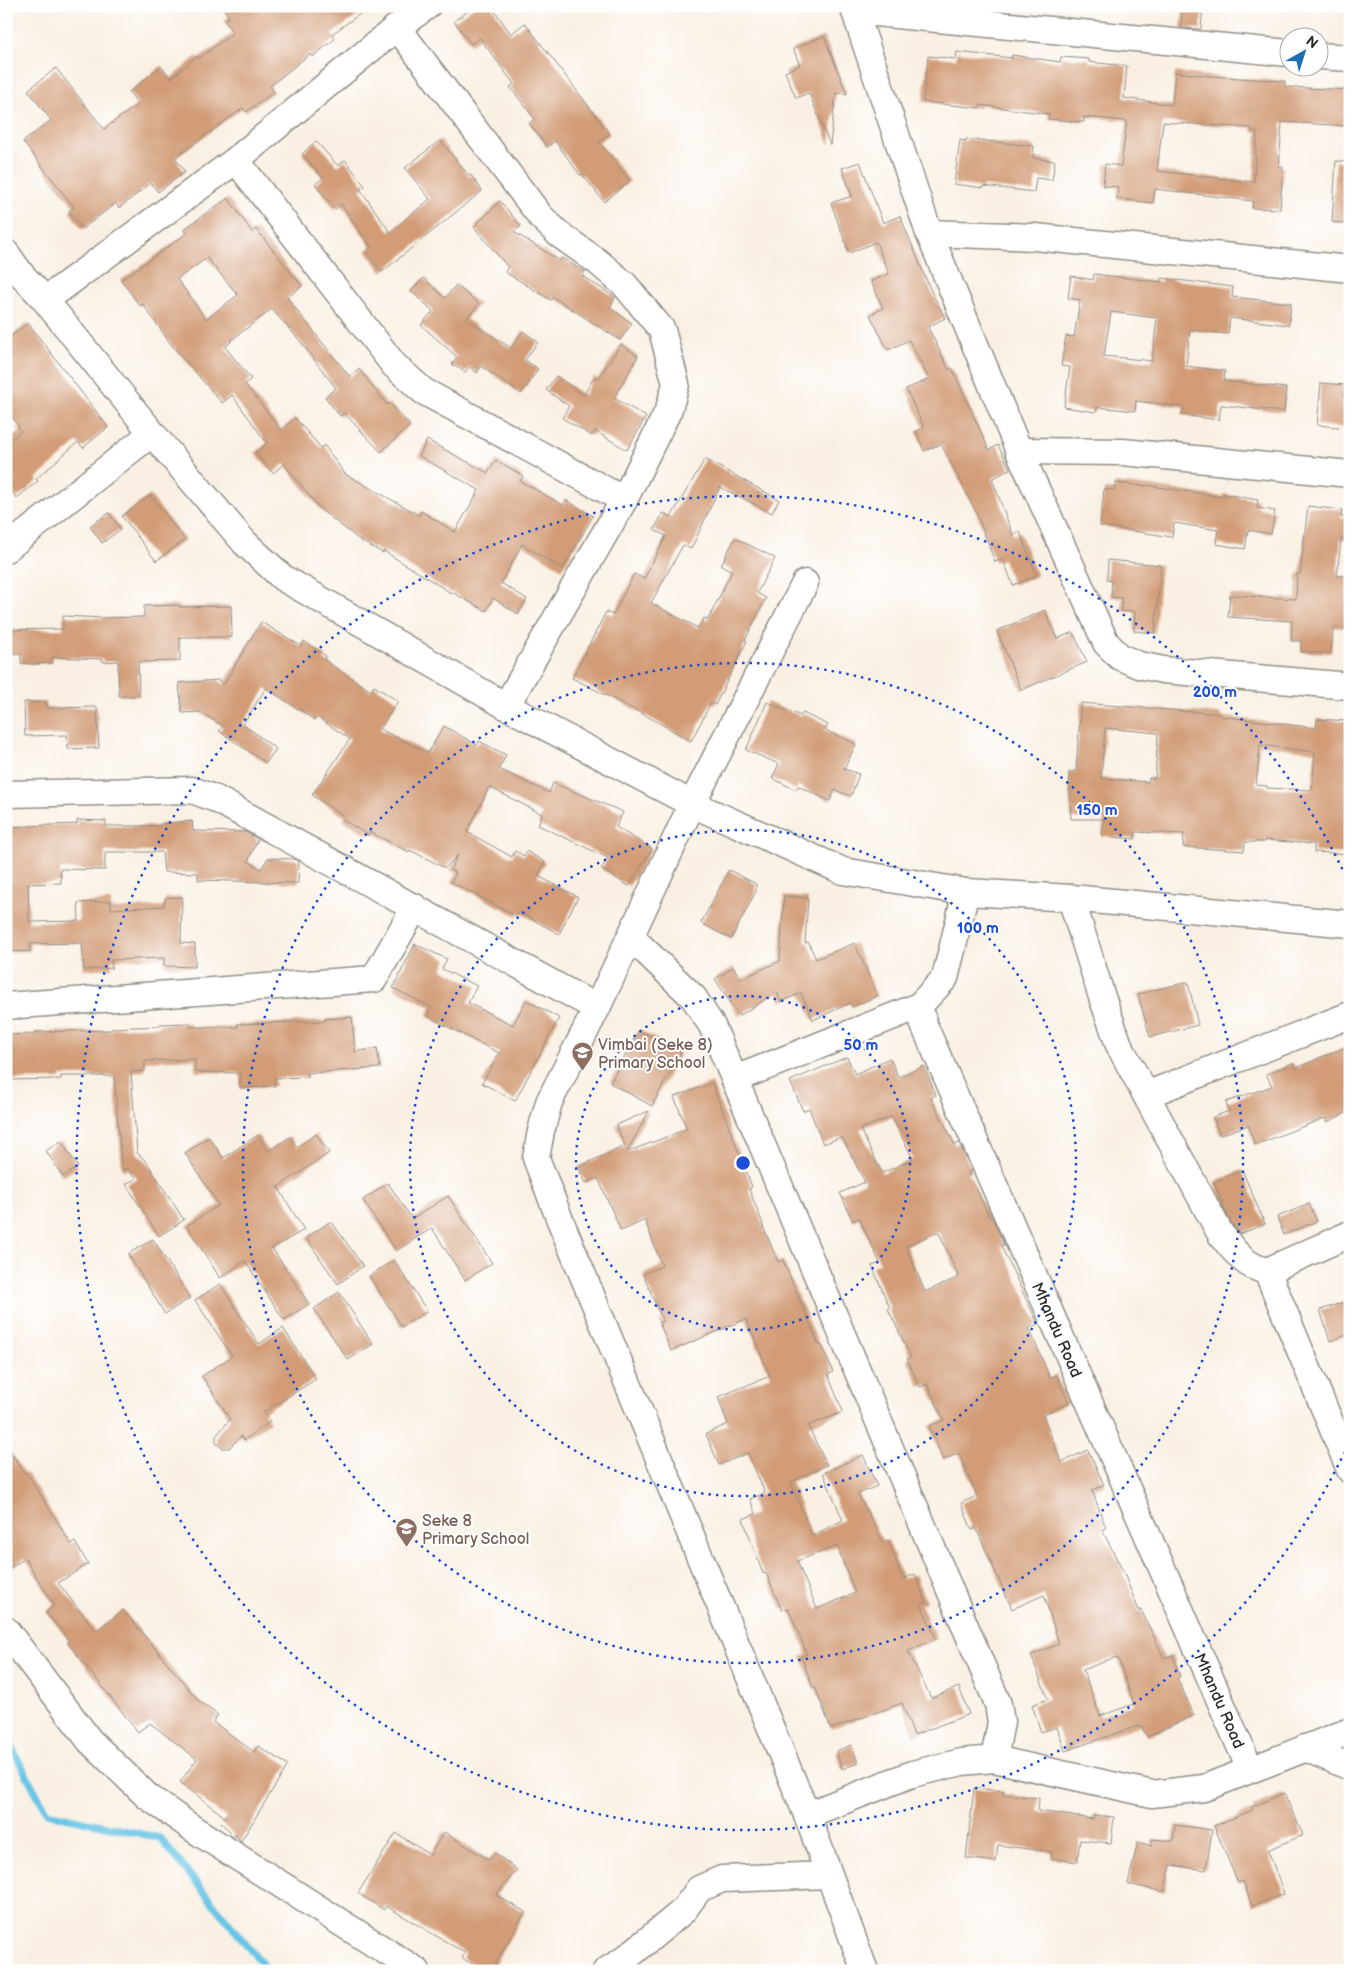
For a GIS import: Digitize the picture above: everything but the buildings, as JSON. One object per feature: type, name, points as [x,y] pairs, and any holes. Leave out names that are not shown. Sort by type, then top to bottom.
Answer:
[{"type":"street","points":[[45,300],[236,160],[396,27],[427,6]]},
{"type":"street","points":[[1278,52],[854,9],[929,233],[1019,451],[1106,643],[1120,657],[1139,665],[1163,670],[1350,686]]},
{"type":"street","points":[[396,27],[541,217],[560,235],[625,284],[662,330],[676,384],[669,409],[624,500],[506,706]]},
{"type":"street","points":[[1328,57],[1350,58]]},
{"type":"street","points":[[236,160],[394,365],[422,391],[624,500]]},
{"type":"street","points":[[929,233],[1035,237],[1350,269]]},
{"type":"street","points":[[6,253],[14,281],[45,300],[152,433],[245,543],[283,578],[506,706],[692,804],[843,871],[966,892],[1071,898],[1350,924]]},
{"type":"street","points":[[6,549],[152,433]]},
{"type":"street","points":[[1019,451],[1123,452],[1350,474]]},
{"type":"street","points":[[805,583],[692,804],[597,1008],[549,1102],[536,1158],[807,1815],[865,1971]]},
{"type":"street","points":[[6,794],[192,790],[216,799],[597,1008]]},
{"type":"street","points":[[735,1079],[919,1006],[945,978],[966,892]]},
{"type":"street","points":[[1071,898],[1101,994],[1120,1045],[1220,1233],[1237,1254],[1254,1268],[1267,1271],[1350,1234]]},
{"type":"street","points":[[6,1006],[374,979],[415,907]]},
{"type":"street","points":[[631,937],[694,998],[712,1026],[998,1704],[1002,1722],[994,1759]]},
{"type":"street","name":"Mhandu Road","points":[[919,1006],[924,1024],[1250,1769]]},
{"type":"street","points":[[1146,1096],[1350,1015]]},
{"type":"street","points":[[1267,1271],[1350,1470]]},
{"type":"street","points":[[6,1630],[90,1741],[148,1796],[195,1830],[417,1971]]},
{"type":"street","points":[[807,1815],[912,1774],[962,1762],[994,1759],[1152,1794],[1204,1788],[1350,1731]]},
{"type":"street","points":[[1305,1748],[1350,1767]]},
{"type":"street","points":[[606,1971],[624,1959],[683,1911],[699,1889],[722,1879],[829,1874]]},
{"type":"waterway","points":[[6,1737],[47,1813],[160,1838],[268,1971]]},
{"type":"place","name":"Vimbai (Seke 8) Primary School","points":[[582,1072]]},
{"type":"place","name":"Seke 8 Primary School","points":[[406,1548]]}]
